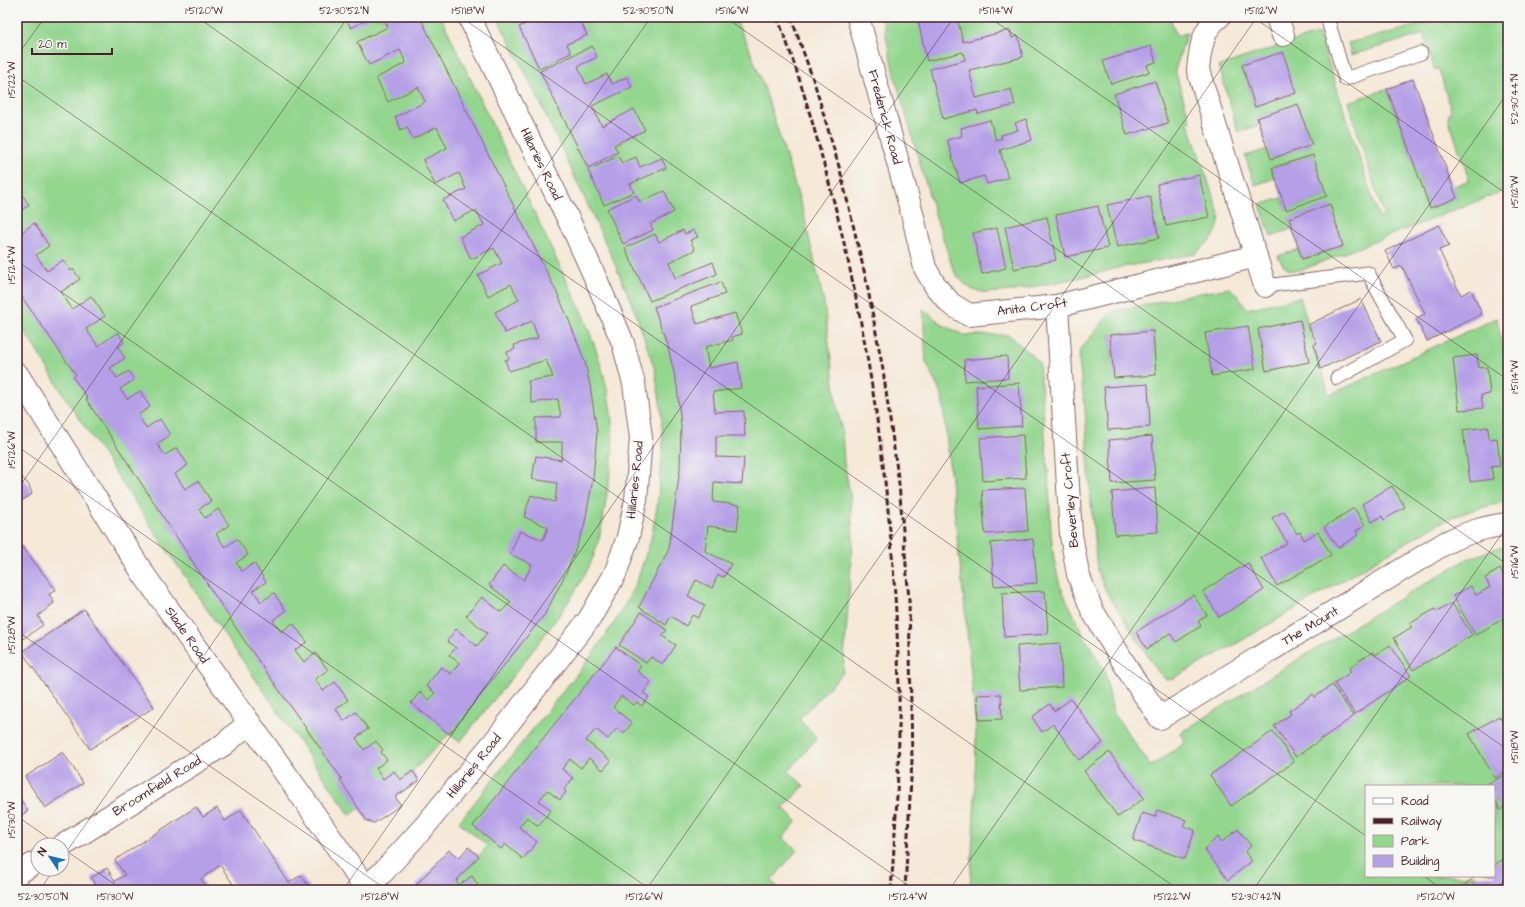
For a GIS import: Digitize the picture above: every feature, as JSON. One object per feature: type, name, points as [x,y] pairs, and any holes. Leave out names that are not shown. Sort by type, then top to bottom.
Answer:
[{"type":"street","name":"Hillaries Road","points":[[366,889],[424,827],[503,731],[590,618],[615,574],[628,537],[636,500],[640,438],[634,384],[623,343],[586,257],[469,17]]},
{"type":"street","name":"Frederick Road","points":[[858,17],[913,217]]},
{"type":"street","points":[[1219,17],[1211,22],[1201,45],[1198,70],[1265,286]]},
{"type":"street","name":"Anita Croft","points":[[913,217],[925,268],[936,287],[951,304],[969,315],[1057,306],[1256,256]]},
{"type":"street","name":"Beverley Croft","points":[[1057,306],[1071,535],[1078,574],[1092,610],[1133,678]]},
{"type":"street","name":"Slade Road","points":[[17,374],[24,395],[144,575],[366,889]]},
{"type":"street","name":"The Mount","points":[[1133,678],[1160,718],[1447,542],[1472,531],[1508,524]]},
{"type":"street","name":"Broomfield Road","points":[[70,841],[223,745],[249,723]]},
{"type":"street","points":[[17,874],[30,866]]},
{"type":"lane","points":[[1327,17],[1345,79],[1421,53]]},
{"type":"lane","points":[[1265,286],[1368,273],[1405,340],[1337,378]]},
{"type":"green space","points":[[17,17],[441,17],[582,313],[606,383],[612,419],[613,438],[611,466],[602,524],[594,555],[584,577],[543,637],[460,742],[449,734],[413,771],[350,815],[206,608],[72,408],[17,319]]},
{"type":"green space","points":[[497,17],[734,17],[748,45],[764,87],[803,211],[824,303],[836,400],[842,433],[844,463],[850,494],[853,539],[843,673],[799,719],[817,738],[789,771],[804,786],[783,808],[797,821],[783,838],[797,850],[771,881],[781,890],[443,890],[456,881],[488,846],[459,822],[592,655],[627,601],[638,578],[651,539],[657,507],[663,447],[661,408],[655,370],[635,311],[610,253],[538,98]]},
{"type":"green space","points":[[882,17],[1170,17],[1176,36],[1187,33],[1175,70],[1190,121],[1188,122],[1220,217],[1218,227],[1213,238],[1195,254],[1117,268],[1091,275],[1013,291],[987,293],[973,290],[956,275],[952,266],[933,208],[894,74]]},
{"type":"green space","points":[[1452,17],[1508,17],[1508,189],[1304,269],[1295,271],[1285,267],[1278,256],[1299,249],[1302,259],[1343,246],[1330,205],[1289,218],[1292,229],[1271,236],[1260,205],[1282,198],[1286,210],[1327,196],[1313,155],[1272,168],[1275,178],[1255,185],[1245,156],[1268,149],[1271,159],[1311,145],[1298,105],[1257,118],[1259,125],[1238,132],[1219,66],[1319,33],[1379,218],[1384,216],[1348,102],[1387,89],[1430,208],[1457,198],[1452,187],[1469,180],[1448,117],[1451,111],[1439,69],[1434,69],[1424,34],[1351,55],[1348,43]],"holes":[[[1289,73],[1255,107],[1248,86]]]},
{"type":"green space","points":[[1230,288],[1240,298],[1246,309],[1300,297],[1329,395],[1497,318],[1508,374],[1508,502],[1470,511],[1452,517],[1434,526],[1231,647],[1172,679],[1165,679],[1159,673],[1106,591],[1097,570],[1085,411],[1079,360],[1080,350],[1111,312],[1189,295]],"holes":[[[1153,331],[1155,353],[1112,356],[1110,335]]]},
{"type":"green space","points":[[923,309],[943,325],[964,335],[1009,335],[1039,362],[1049,482],[1051,533],[1054,560],[1060,586],[1084,636],[1105,672],[1113,712],[1151,766],[1185,743],[1180,733],[1279,671],[1465,560],[1494,549],[1508,546],[1508,858],[1507,857],[1495,864],[1495,785],[1365,785],[1365,877],[1476,877],[1469,890],[970,890],[975,796],[976,727],[942,396],[926,362]]},
{"type":"building","points":[[345,17],[372,17],[351,28]]},
{"type":"building","points":[[383,17],[420,17],[568,318],[585,362],[597,432],[593,479],[584,527],[567,571],[545,614],[449,734],[411,703],[420,692],[429,700],[435,693],[426,686],[441,667],[451,674],[459,663],[449,655],[456,648],[447,641],[456,629],[477,646],[487,633],[466,616],[482,597],[501,612],[511,602],[489,585],[503,566],[524,580],[528,573],[532,565],[510,554],[520,531],[543,540],[548,527],[524,517],[531,495],[555,502],[557,483],[532,479],[536,456],[561,460],[562,450],[562,442],[536,442],[536,418],[561,417],[558,399],[532,403],[528,381],[553,377],[546,360],[509,371],[505,360],[509,359],[507,352],[515,349],[514,345],[538,338],[532,321],[505,333],[495,312],[519,300],[511,284],[488,296],[478,275],[502,263],[494,248],[471,259],[460,237],[484,225],[476,210],[453,221],[443,200],[466,189],[459,173],[435,185],[423,160],[447,148],[437,127],[413,139],[407,127],[401,130],[395,117],[425,102],[418,87],[388,102],[376,78],[406,63],[400,50],[369,65],[357,42],[388,27]]},
{"type":"building","points":[[539,17],[553,17],[555,20],[562,17],[578,17],[587,35],[567,44],[571,53],[539,68],[519,27]]},
{"type":"building","points":[[917,17],[957,17],[963,42],[1010,30],[1012,38],[1018,36],[1023,57],[969,70],[976,98],[1011,89],[1015,105],[978,114],[977,110],[943,119],[930,69],[965,60],[963,52],[927,61]]},
{"type":"building","points":[[592,46],[597,57],[578,66],[586,84],[607,74],[612,84],[627,77],[632,87],[592,106],[602,126],[634,109],[645,130],[614,145],[618,152],[588,168],[540,71]]},
{"type":"building","points":[[1151,46],[1156,62],[1147,65],[1149,72],[1111,84],[1103,61]]},
{"type":"building","points":[[1283,52],[1296,93],[1255,107],[1242,65]]},
{"type":"building","points":[[1413,79],[1457,198],[1430,208],[1387,89]]},
{"type":"building","points":[[1155,81],[1168,123],[1127,135],[1114,94]]},
{"type":"building","points":[[1298,104],[1312,145],[1271,159],[1257,118]]},
{"type":"building","points":[[1026,119],[1032,140],[1000,150],[1008,178],[987,184],[984,176],[960,183],[947,140],[962,136],[961,128],[990,120],[996,140],[1002,138],[1001,135],[1018,130],[1015,123]]},
{"type":"building","points":[[1313,155],[1327,196],[1286,210],[1272,168]]},
{"type":"building","points":[[618,156],[622,163],[636,157],[640,167],[662,158],[666,168],[630,184],[634,192],[604,205],[588,170]]},
{"type":"building","points":[[1199,175],[1209,217],[1166,226],[1157,184]]},
{"type":"building","points":[[17,187],[29,205],[17,213]]},
{"type":"building","points":[[664,191],[674,212],[650,224],[653,230],[623,244],[607,209],[636,195],[640,202]]},
{"type":"building","points":[[1150,196],[1159,238],[1117,247],[1107,205]]},
{"type":"building","points":[[1330,204],[1343,246],[1302,259],[1289,218]]},
{"type":"building","points":[[1098,206],[1108,248],[1065,257],[1056,215]]},
{"type":"building","points":[[1047,217],[1056,260],[1014,269],[1005,227]]},
{"type":"building","points":[[34,223],[49,246],[36,255],[47,271],[63,260],[71,271],[73,269],[80,279],[61,292],[72,309],[91,296],[105,316],[86,329],[98,346],[118,332],[124,342],[118,347],[125,358],[110,368],[117,378],[129,371],[134,380],[120,389],[127,399],[140,391],[150,407],[138,415],[146,428],[160,419],[170,435],[157,444],[165,455],[177,448],[188,465],[175,474],[185,489],[198,481],[211,501],[199,509],[205,518],[218,509],[229,525],[216,534],[225,547],[237,539],[248,555],[236,563],[242,571],[254,563],[266,582],[253,590],[261,602],[274,593],[286,611],[273,620],[281,632],[293,623],[307,642],[295,650],[304,662],[316,653],[328,670],[315,679],[323,691],[335,682],[348,700],[336,709],[344,721],[356,712],[368,729],[356,738],[364,750],[376,741],[383,750],[381,752],[387,760],[376,768],[383,779],[394,771],[400,780],[413,771],[419,781],[395,797],[401,805],[374,823],[367,821],[340,780],[342,779],[248,646],[86,399],[88,399],[73,377],[76,375],[17,290],[17,227],[21,233]]},
{"type":"building","points":[[1439,225],[1449,246],[1439,250],[1450,273],[1461,295],[1471,290],[1482,314],[1427,341],[1416,318],[1425,314],[1402,266],[1394,269],[1385,251]]},
{"type":"building","points":[[997,228],[1006,268],[982,274],[973,233]]},
{"type":"building","points":[[683,230],[685,234],[694,230],[698,237],[690,240],[695,250],[669,262],[675,278],[713,262],[717,274],[650,301],[625,248],[655,234],[659,242]]},
{"type":"building","points":[[721,282],[725,294],[691,306],[697,324],[735,313],[742,334],[732,337],[733,340],[705,347],[709,368],[738,362],[741,388],[713,392],[715,412],[744,411],[745,436],[716,436],[716,457],[744,458],[742,484],[714,482],[713,502],[740,505],[737,530],[708,526],[705,551],[731,564],[724,577],[718,575],[712,588],[696,580],[688,596],[705,605],[698,618],[692,615],[686,626],[671,616],[666,625],[639,607],[669,549],[680,469],[681,426],[677,386],[668,347],[654,307]]},
{"type":"building","points":[[1361,299],[1381,341],[1320,369],[1314,344],[1317,343],[1308,325]]},
{"type":"building","points":[[1300,320],[1309,362],[1266,371],[1258,329]]},
{"type":"building","points":[[1248,326],[1255,369],[1212,376],[1205,333]]},
{"type":"building","points":[[1153,331],[1156,375],[1114,378],[1110,335]]},
{"type":"building","points":[[1477,355],[1479,368],[1487,367],[1490,394],[1481,395],[1483,408],[1459,410],[1453,358]]},
{"type":"building","points":[[1007,356],[1008,378],[965,381],[964,360]]},
{"type":"building","points":[[1019,383],[1022,426],[979,429],[976,386]]},
{"type":"building","points":[[1148,384],[1150,427],[1108,430],[1104,387]]},
{"type":"building","points":[[1488,427],[1489,439],[1497,438],[1500,466],[1491,467],[1493,479],[1470,482],[1463,430]]},
{"type":"building","points":[[1023,435],[1026,478],[983,481],[980,438]]},
{"type":"building","points":[[1152,436],[1155,480],[1112,483],[1109,440]]},
{"type":"building","points":[[17,472],[29,485],[32,494],[17,504]]},
{"type":"building","points":[[1392,486],[1405,507],[1384,520],[1382,516],[1372,522],[1362,504]]},
{"type":"building","points":[[1025,488],[1028,531],[985,534],[982,490]]},
{"type":"building","points":[[1155,488],[1158,532],[1115,535],[1112,492]]},
{"type":"building","points":[[1354,508],[1365,525],[1356,531],[1358,535],[1338,548],[1324,527]]},
{"type":"building","points":[[1284,511],[1297,534],[1300,532],[1304,540],[1318,532],[1331,555],[1277,586],[1261,558],[1287,543],[1272,518]]},
{"type":"building","points":[[1033,539],[1037,583],[994,586],[991,543]]},
{"type":"building","points":[[18,541],[56,590],[49,594],[54,603],[38,616],[43,625],[17,643],[17,542]]},
{"type":"building","points":[[1248,563],[1264,590],[1219,617],[1203,591]]},
{"type":"building","points":[[1500,569],[1508,583],[1508,616],[1475,635],[1453,596],[1471,586],[1476,595],[1490,587],[1485,578]]},
{"type":"building","points":[[1045,591],[1048,634],[1004,637],[1002,593]]},
{"type":"building","points":[[1193,595],[1207,615],[1198,621],[1201,626],[1176,642],[1170,633],[1147,649],[1136,632]]},
{"type":"building","points":[[1452,603],[1472,635],[1413,670],[1394,638],[1412,627],[1409,624],[1435,609],[1437,612]]},
{"type":"building","points":[[84,609],[154,707],[90,749],[22,652]]},
{"type":"building","points":[[641,612],[667,630],[662,636],[676,645],[663,665],[651,657],[646,663],[619,645]]},
{"type":"building","points":[[1060,643],[1062,687],[1020,690],[1017,646]]},
{"type":"building","points":[[1390,645],[1411,676],[1355,714],[1334,683],[1351,672],[1349,669],[1360,660],[1373,652],[1375,655]]},
{"type":"building","points":[[616,647],[641,666],[637,671],[651,682],[643,693],[649,697],[642,706],[637,702],[634,705],[621,696],[613,707],[632,723],[624,733],[617,728],[608,739],[596,729],[586,741],[611,761],[603,770],[589,758],[581,768],[570,759],[562,769],[573,778],[564,790],[566,792],[560,800],[547,790],[539,801],[551,810],[538,826],[527,817],[519,827],[537,842],[523,859],[505,844],[501,849],[473,826]]},
{"type":"building","points":[[1332,685],[1354,716],[1296,757],[1274,726],[1291,714],[1289,711],[1313,694],[1315,697]]},
{"type":"building","points":[[1001,694],[1002,719],[979,720],[977,695]]},
{"type":"building","points":[[1071,699],[1103,743],[1079,760],[1053,724],[1042,732],[1032,717],[1050,704],[1054,711]]},
{"type":"building","points":[[1499,716],[1508,731],[1508,770],[1495,778],[1469,734]]},
{"type":"building","points":[[1273,731],[1294,762],[1231,806],[1210,775]]},
{"type":"building","points":[[63,752],[83,783],[45,808],[25,777]]},
{"type":"building","points":[[1109,752],[1144,798],[1118,817],[1084,771]]},
{"type":"building","points":[[1508,774],[1508,806],[1500,810],[1495,800],[1495,785],[1487,784]]},
{"type":"building","points":[[17,794],[28,811],[17,818]]},
{"type":"building","points":[[196,807],[203,817],[217,808],[225,821],[241,810],[289,883],[301,875],[311,890],[237,890],[220,865],[201,879],[205,885],[197,890],[99,890],[91,878],[107,868],[115,881],[125,875],[115,860]]},
{"type":"building","points":[[1157,810],[1186,820],[1183,826],[1195,830],[1185,859],[1133,840],[1142,813],[1155,817]]},
{"type":"building","points":[[1238,829],[1251,846],[1245,852],[1252,861],[1228,880],[1204,849],[1218,837],[1222,842]]},
{"type":"building","points":[[468,847],[479,856],[456,881],[459,885],[472,876],[481,890],[416,890],[417,884],[449,850],[459,858]]},
{"type":"building","points":[[1507,857],[1508,858],[1508,889],[1503,881],[1489,890],[1469,890],[1465,884],[1476,877],[1495,877],[1495,864]]},
{"type":"railway","points":[[777,17],[808,107],[840,226],[855,291],[878,423],[892,556],[897,623],[899,690],[899,740],[891,890]]},
{"type":"railway","points":[[791,17],[815,85],[840,170],[866,279],[883,370],[899,484],[909,599],[912,760],[905,890]]}]
